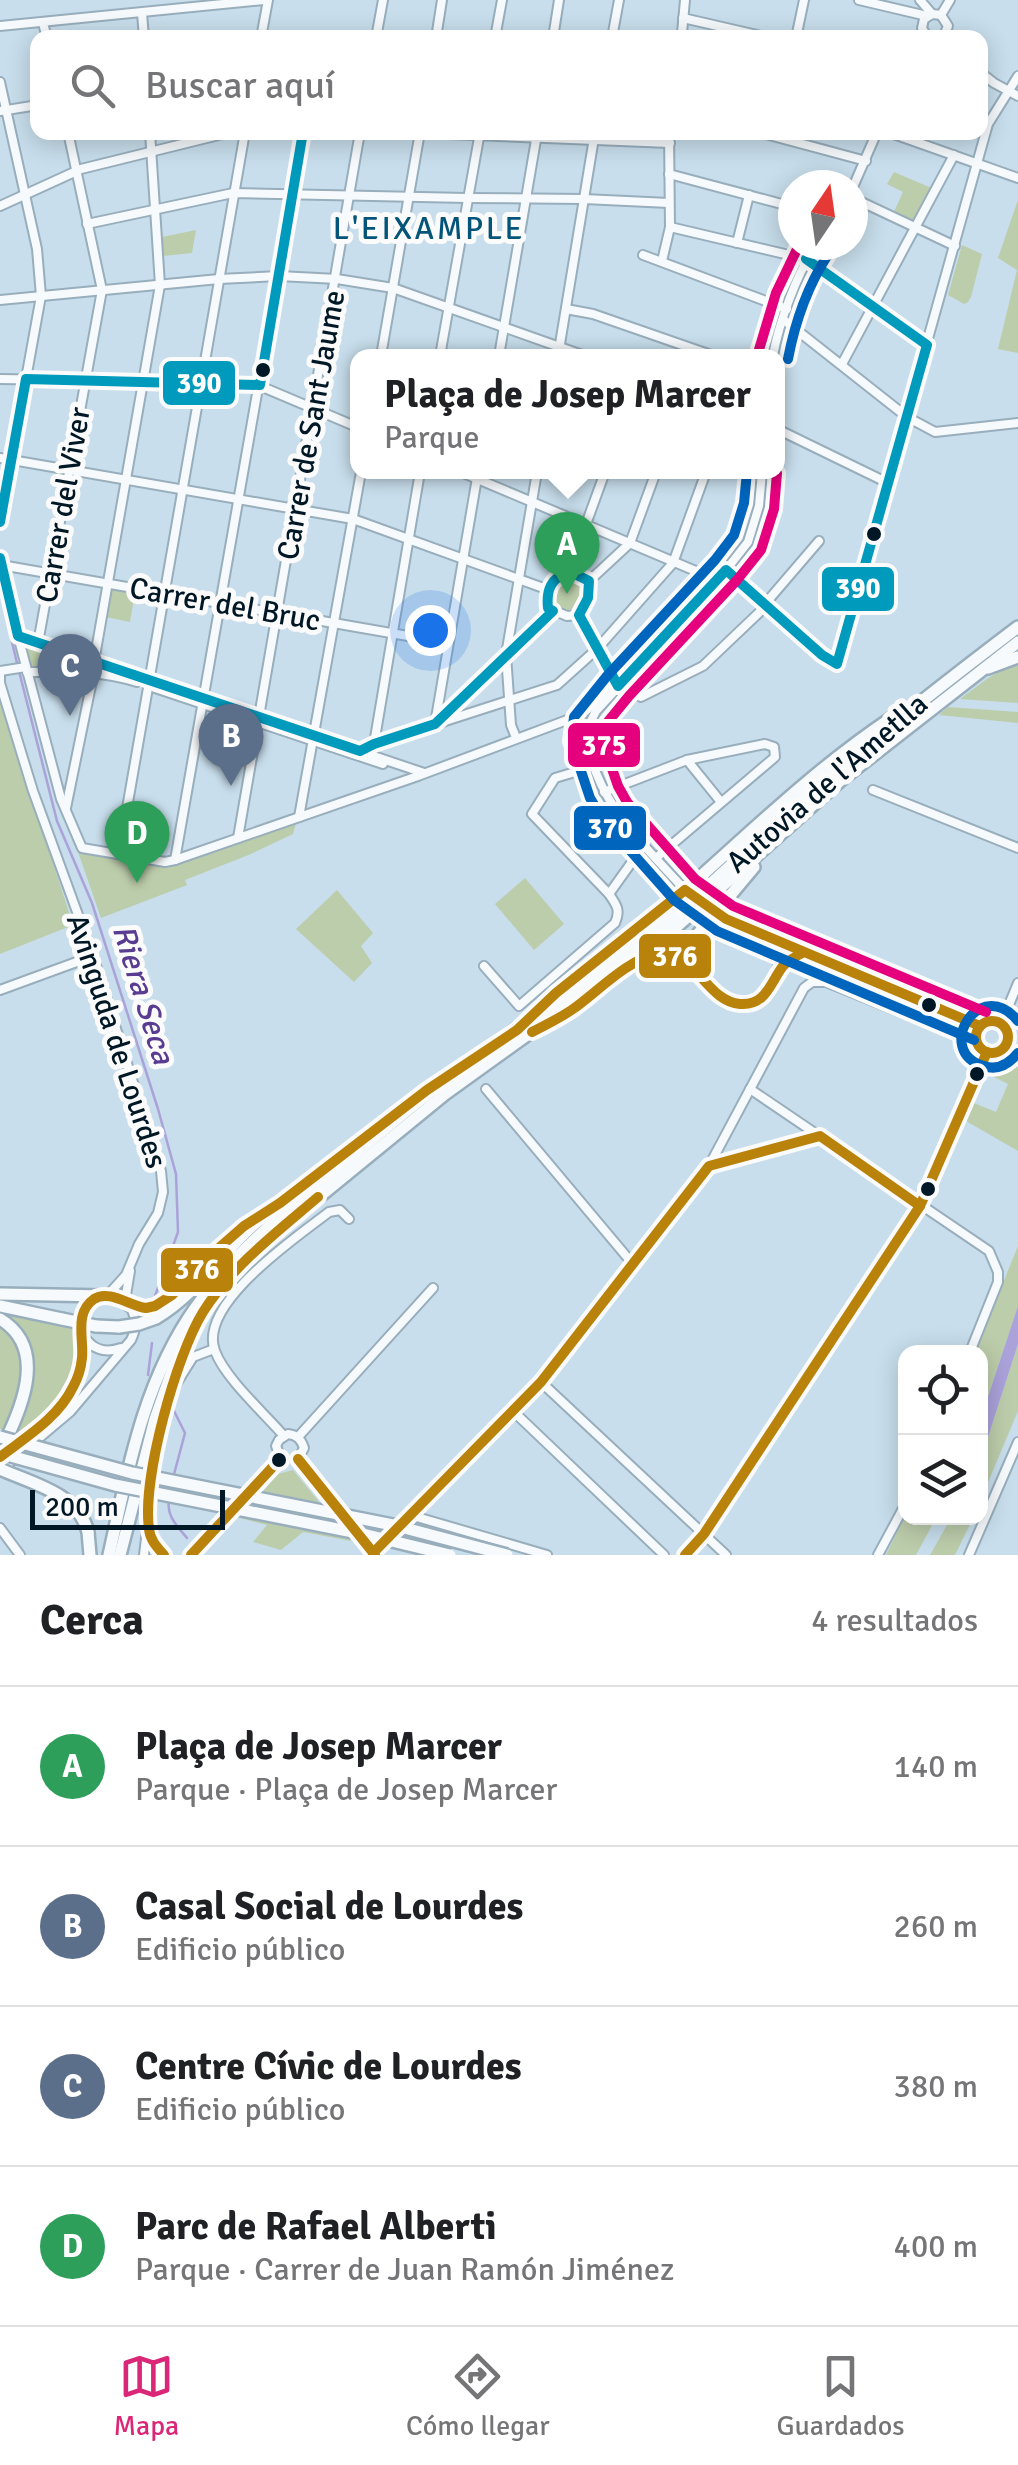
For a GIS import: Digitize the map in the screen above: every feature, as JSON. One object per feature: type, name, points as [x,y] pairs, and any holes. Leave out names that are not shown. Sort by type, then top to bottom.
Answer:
[{"type":"highway","name":"Autovia de l'Ametlla","points":[[120,1555],[160,1402],[180,1353],[202,1314],[228,1280],[266,1241],[418,1115],[664,924],[812,792],[1018,626]]},
{"type":"highway","name":"Autovia de l'Ametlla","points":[[108,1555],[141,1420],[160,1372],[195,1308],[258,1236],[449,1077],[673,930],[851,772],[1018,642]]},
{"type":"highway","points":[[984,669],[1018,658]]},
{"type":"highway","points":[[520,1033],[556,993],[685,890],[817,772],[941,685]]},
{"type":"highway","points":[[704,980],[694,954],[698,934],[791,824]]},
{"type":"highway","points":[[772,939],[785,957]]},
{"type":"highway","points":[[785,957],[802,953]]},
{"type":"highway","points":[[520,1033],[570,1011],[654,955],[681,958],[724,1000],[739,1004],[756,1002],[768,992],[785,957]]},
{"type":"highway","points":[[0,1306],[96,1326],[139,1324],[156,1318],[193,1290],[242,1236],[280,1203],[426,1090],[449,1077]]},
{"type":"highway","points":[[127,1303],[148,1308],[171,1296],[231,1236],[280,1203]]},
{"type":"highway","points":[[0,1294],[106,1296]]},
{"type":"highway","points":[[164,1555],[152,1539],[148,1522],[153,1464],[168,1397],[202,1314]]},
{"type":"highway","points":[[0,1319],[17,1333],[28,1362],[23,1396],[0,1454],[114,1485],[450,1555]]},
{"type":"highway","points":[[0,1437],[132,1474],[376,1521],[507,1555]]},
{"type":"highway","points":[[0,1470],[62,1497],[77,1509],[88,1532],[90,1555]]},
{"type":"street","points":[[0,26],[266,0],[263,30]]},
{"type":"street","points":[[377,30],[383,0]]},
{"type":"street","points":[[437,30],[442,0]]},
{"type":"street","points":[[496,30],[502,0]]},
{"type":"street","points":[[554,30],[559,0]]},
{"type":"street","points":[[613,30],[618,0]]},
{"type":"street","points":[[680,30],[685,0]]},
{"type":"street","points":[[798,30],[804,0]]},
{"type":"street","points":[[859,0],[933,15]]},
{"type":"street","points":[[920,0],[948,26],[947,30]]},
{"type":"street","points":[[924,30],[922,23],[950,0]]},
{"type":"street","points":[[142,13],[143,30]]},
{"type":"street","points":[[684,18],[736,30]]},
{"type":"street","points":[[43,23],[45,30]]},
{"type":"street","points":[[988,124],[1014,94],[1018,76]]},
{"type":"street","points":[[988,77],[1014,94]]},
{"type":"street","points":[[0,82],[3,111],[37,249],[41,296],[0,522]]},
{"type":"street","points":[[3,111],[30,106]]},
{"type":"street","name":"Carrer del Viver","points":[[38,643],[102,290],[70,140]]},
{"type":"street","points":[[66,808],[160,285],[151,140]]},
{"type":"street","points":[[0,206],[76,170],[199,140]]},
{"type":"street","points":[[119,854],[243,140]]},
{"type":"street","points":[[175,860],[302,140]]},
{"type":"street","name":"Carrer de Sant Jaume","points":[[238,838],[359,140]]},
{"type":"street","points":[[382,349],[419,140]]},
{"type":"street","points":[[441,349],[479,140]]},
{"type":"street","points":[[500,349],[536,140]]},
{"type":"street","points":[[559,349],[594,140]]},
{"type":"street","points":[[638,140],[670,143],[670,227],[662,261]]},
{"type":"street","points":[[788,140],[866,161]]},
{"type":"street","points":[[861,170],[874,140]]},
{"type":"street","points":[[910,140],[1018,178]]},
{"type":"street","points":[[726,570],[837,664],[984,140]]},
{"type":"street","points":[[842,364],[954,156]]},
{"type":"street","points":[[668,174],[778,203]]},
{"type":"street","points":[[87,224],[233,193],[584,198],[668,203]]},
{"type":"street","points":[[738,243],[748,195]]},
{"type":"street","points":[[868,205],[954,246]]},
{"type":"street","points":[[670,227],[778,252]]},
{"type":"street","points":[[643,255],[787,309]]},
{"type":"street","points":[[775,349],[806,260]]},
{"type":"street","points":[[807,260],[926,345]]},
{"type":"street","points":[[0,300],[219,279],[337,278],[394,288],[551,349]]},
{"type":"street","points":[[566,309],[592,314],[694,349]]},
{"type":"street","points":[[784,320],[907,417],[935,432],[1018,423]]},
{"type":"street","points":[[0,379],[260,385],[350,424]]},
{"type":"street","points":[[785,434],[888,483]]},
{"type":"street","points":[[0,458],[353,520],[549,590]]},
{"type":"street","points":[[299,817],[360,479]]},
{"type":"street","points":[[374,744],[419,479]]},
{"type":"street","points":[[435,724],[477,479]]},
{"type":"street","points":[[486,479],[717,580]]},
{"type":"street","points":[[515,735],[506,655],[536,479]]},
{"type":"street","points":[[568,571],[602,479]]},
{"type":"street","points":[[580,615],[588,598],[589,581],[630,544],[653,479]]},
{"type":"street","points":[[359,754],[374,744],[557,685],[597,650],[674,563],[704,479]]},
{"type":"street","points":[[762,479],[760,506],[748,542],[619,685],[588,723],[586,738],[615,812],[685,890],[726,920],[772,939]]},
{"type":"street","points":[[580,615],[619,685],[641,697],[703,666],[766,605],[820,541]]},
{"type":"street","points":[[1,561],[61,799],[82,848],[165,862],[175,860],[567,720],[619,685]]},
{"type":"street","name":"Carrer del Bruc","points":[[1,561],[50,574],[448,643]]},
{"type":"street","points":[[580,615],[553,611],[546,599],[558,574],[568,571],[589,581]]},
{"type":"street","points":[[435,724],[553,611]]},
{"type":"street","points":[[18,636],[116,675],[421,775]]},
{"type":"street","name":"Avinguda de Lourdes","points":[[94,667],[0,671],[0,683],[161,1171],[163,1192],[158,1213],[126,1275],[106,1296]]},
{"type":"street","points":[[604,792],[687,760],[765,744],[774,747],[775,757],[656,858]]},
{"type":"street","points":[[687,760],[721,802]]},
{"type":"street","points":[[484,966],[519,1006],[615,922],[619,914],[609,894],[532,814],[554,778],[594,764]]},
{"type":"street","points":[[873,790],[1018,848]]},
{"type":"street","points":[[609,894],[644,845]]},
{"type":"street","points":[[802,953],[980,1026]]},
{"type":"street","points":[[0,990],[93,956]]},
{"type":"street","points":[[298,1459],[373,1554],[541,1382],[708,1166],[804,988],[812,982],[826,982],[977,1043],[987,1052]]},
{"type":"street","points":[[1001,1024],[1018,983]]},
{"type":"street","points":[[977,1043],[980,1026],[990,1021],[1001,1024],[1008,1036],[1018,1040]]},
{"type":"street","points":[[987,1052],[1002,1049],[1008,1036]]},
{"type":"street","points":[[684,1555],[704,1534],[920,1206],[987,1052]]},
{"type":"street","points":[[486,1089],[632,1263]]},
{"type":"street","points":[[750,1090],[989,1251],[998,1282],[973,1345]]},
{"type":"street","points":[[708,1166],[820,1136]]},
{"type":"street","points":[[284,1436],[223,1367],[212,1339],[218,1318],[222,1308],[258,1269],[329,1212],[340,1210],[349,1218]]},
{"type":"street","name":"Avinguda de Lourdes","points":[[127,1303],[132,1261]]},
{"type":"street","points":[[298,1437],[433,1288]]},
{"type":"street","points":[[0,1454],[52,1416],[67,1400],[82,1366],[80,1324],[84,1309],[95,1299],[106,1296],[127,1303],[134,1312],[133,1336],[70,1412],[0,1470]]},
{"type":"street","points":[[82,1334],[101,1350],[125,1346]]},
{"type":"street","points":[[168,1397],[193,1357],[214,1349]]},
{"type":"street","points":[[541,1382],[726,1555]]},
{"type":"street","points":[[513,1411],[664,1555]]},
{"type":"street","points":[[284,1436],[298,1437],[304,1448],[298,1459],[289,1462],[281,1458],[276,1446],[284,1436]]},
{"type":"street","points":[[969,1555],[1018,1442]]},
{"type":"street","points":[[191,1555],[281,1458]]},
{"type":"street","points":[[410,1515],[547,1555]]},
{"type":"street","points":[[878,1555],[898,1519]]},
{"type":"street","points":[[144,1555],[148,1522]]},
{"type":"street","points":[[0,1528],[16,1553]]},
{"type":"green space","points":[[894,172],[936,190],[917,228],[892,216],[903,192],[887,184]]},
{"type":"green space","points":[[1018,200],[1018,353],[998,349],[1017,270],[998,258]]},
{"type":"green space","points":[[196,230],[192,253],[163,256],[162,237]]},
{"type":"green space","points":[[962,245],[982,254],[971,297],[964,304],[948,295]]},
{"type":"green space","points":[[569,571],[589,581],[579,615],[567,616],[548,608],[552,582]]},
{"type":"green space","points":[[113,588],[135,592],[130,622],[106,617]]},
{"type":"green space","points":[[30,645],[89,666],[34,668],[26,649]]},
{"type":"green space","points":[[1018,662],[1018,703],[960,699],[988,678]]},
{"type":"green space","points":[[0,697],[73,925],[0,954]]},
{"type":"green space","points":[[948,707],[1018,712],[1018,723],[939,715]]},
{"type":"green space","points":[[296,823],[293,834],[185,880],[187,885],[101,918],[78,852],[168,868]]},
{"type":"green space","points":[[525,878],[564,924],[534,950],[495,904]]},
{"type":"green space","points":[[337,890],[373,933],[361,946],[372,963],[354,982],[296,929]]},
{"type":"green space","points":[[1018,1047],[1018,1151],[966,1121],[974,1103],[996,1112],[1008,1084],[986,1073],[995,1060]]},
{"type":"green space","points":[[1018,1246],[1018,1306],[988,1397],[988,1345],[978,1345]]},
{"type":"green space","points":[[0,1310],[75,1326],[77,1364],[69,1390],[22,1437],[12,1433],[32,1364]]},
{"type":"green space","points":[[0,1325],[12,1335],[22,1360],[19,1389],[4,1430],[0,1429]]},
{"type":"green space","points":[[1018,1344],[1018,1411],[988,1482],[988,1437]]},
{"type":"green space","points":[[293,1470],[351,1541],[303,1532],[281,1550],[253,1542],[267,1525],[240,1518],[278,1474]]},
{"type":"green space","points":[[901,1525],[932,1525],[916,1555],[886,1555]]},
{"type":"green space","points":[[947,1525],[970,1525],[955,1555],[930,1555]]},
{"type":"shaded area","points":[[1018,1306],[1018,1344],[988,1437],[988,1397]]},
{"type":"waterway","name":"Riera Seca","points":[[0,592],[17,663]]},
{"type":"waterway","name":"Riera Seca","points":[[19,671],[57,821],[92,903],[176,1174],[178,1232],[155,1296]]},
{"type":"waterway","name":"Riera Seca","points":[[148,1375],[152,1343]]},
{"type":"waterway","name":"Riera Seca","points":[[173,1409],[185,1433],[173,1478]]},
{"type":"waterway","points":[[169,1501],[171,1516],[187,1538]]},
{"type":"transit line","name":"390","points":[[0,522],[26,379],[260,385],[302,140]]},
{"type":"transit line","name":"375","points":[[759,349],[776,293],[792,260]]},
{"type":"transit line","name":"390","points":[[0,558],[18,636],[360,751],[435,724],[553,611],[548,608],[549,590],[558,577],[569,571],[589,581],[588,598],[579,615],[618,686],[726,570],[837,664],[927,345],[807,260]]},
{"type":"transit line","name":"370","points":[[788,359],[803,304],[825,260]]},
{"type":"transit line","name":"370","points":[[746,479],[734,535],[574,717],[571,741],[590,798],[604,821],[674,900],[717,931],[974,1040]]},
{"type":"transit line","name":"375","points":[[776,479],[774,509],[761,550],[602,729],[601,737],[618,786],[627,802],[695,879],[733,906],[986,1012]]},
{"type":"transit line","name":"376","points":[[0,1457],[41,1426],[67,1398],[81,1365],[84,1311],[94,1299],[113,1297],[146,1308],[172,1295],[244,1226],[280,1203],[427,1090],[517,1030],[556,993],[685,890],[726,919],[980,1026]]},
{"type":"transit line","name":"376","points":[[532,1032],[568,1012],[646,957],[670,954],[681,959],[728,1001],[749,1004],[762,997],[783,966],[802,953]]},
{"type":"transit line","name":"370","points":[[1018,1021],[1003,1009],[989,1006],[977,1011],[962,1033],[962,1046],[969,1058],[984,1066],[1003,1066],[1018,1053]]},
{"type":"transit line","name":"376","points":[[992,1021],[1003,1026],[1008,1037],[1003,1048],[992,1053],[981,1048],[976,1037],[981,1026],[992,1021]]},
{"type":"transit line","name":"376","points":[[685,1555],[704,1534],[920,1206],[987,1052]]},
{"type":"transit line","name":"376","points":[[373,1553],[541,1382],[709,1166],[820,1136],[920,1206]]},
{"type":"transit line","name":"376","points":[[164,1555],[150,1533],[148,1507],[163,1418],[182,1357],[203,1312],[227,1280],[318,1197]]},
{"type":"transit line","name":"376","points":[[191,1555],[281,1458]]},
{"type":"transit line","name":"376","points":[[298,1459],[375,1555]]},
{"type":"place","name":"Plaça de Josep Marcer","points":[[567,594]]},
{"type":"place","name":"Centre Cívic de Lourdes","points":[[70,716]]},
{"type":"place","name":"Casal Social de Lourdes","points":[[231,786]]},
{"type":"place","name":"Parc de Rafael Alberti","points":[[137,883]]},
{"type":"district","name":"L'EIXAMPLE","points":[[429,228]]}]
